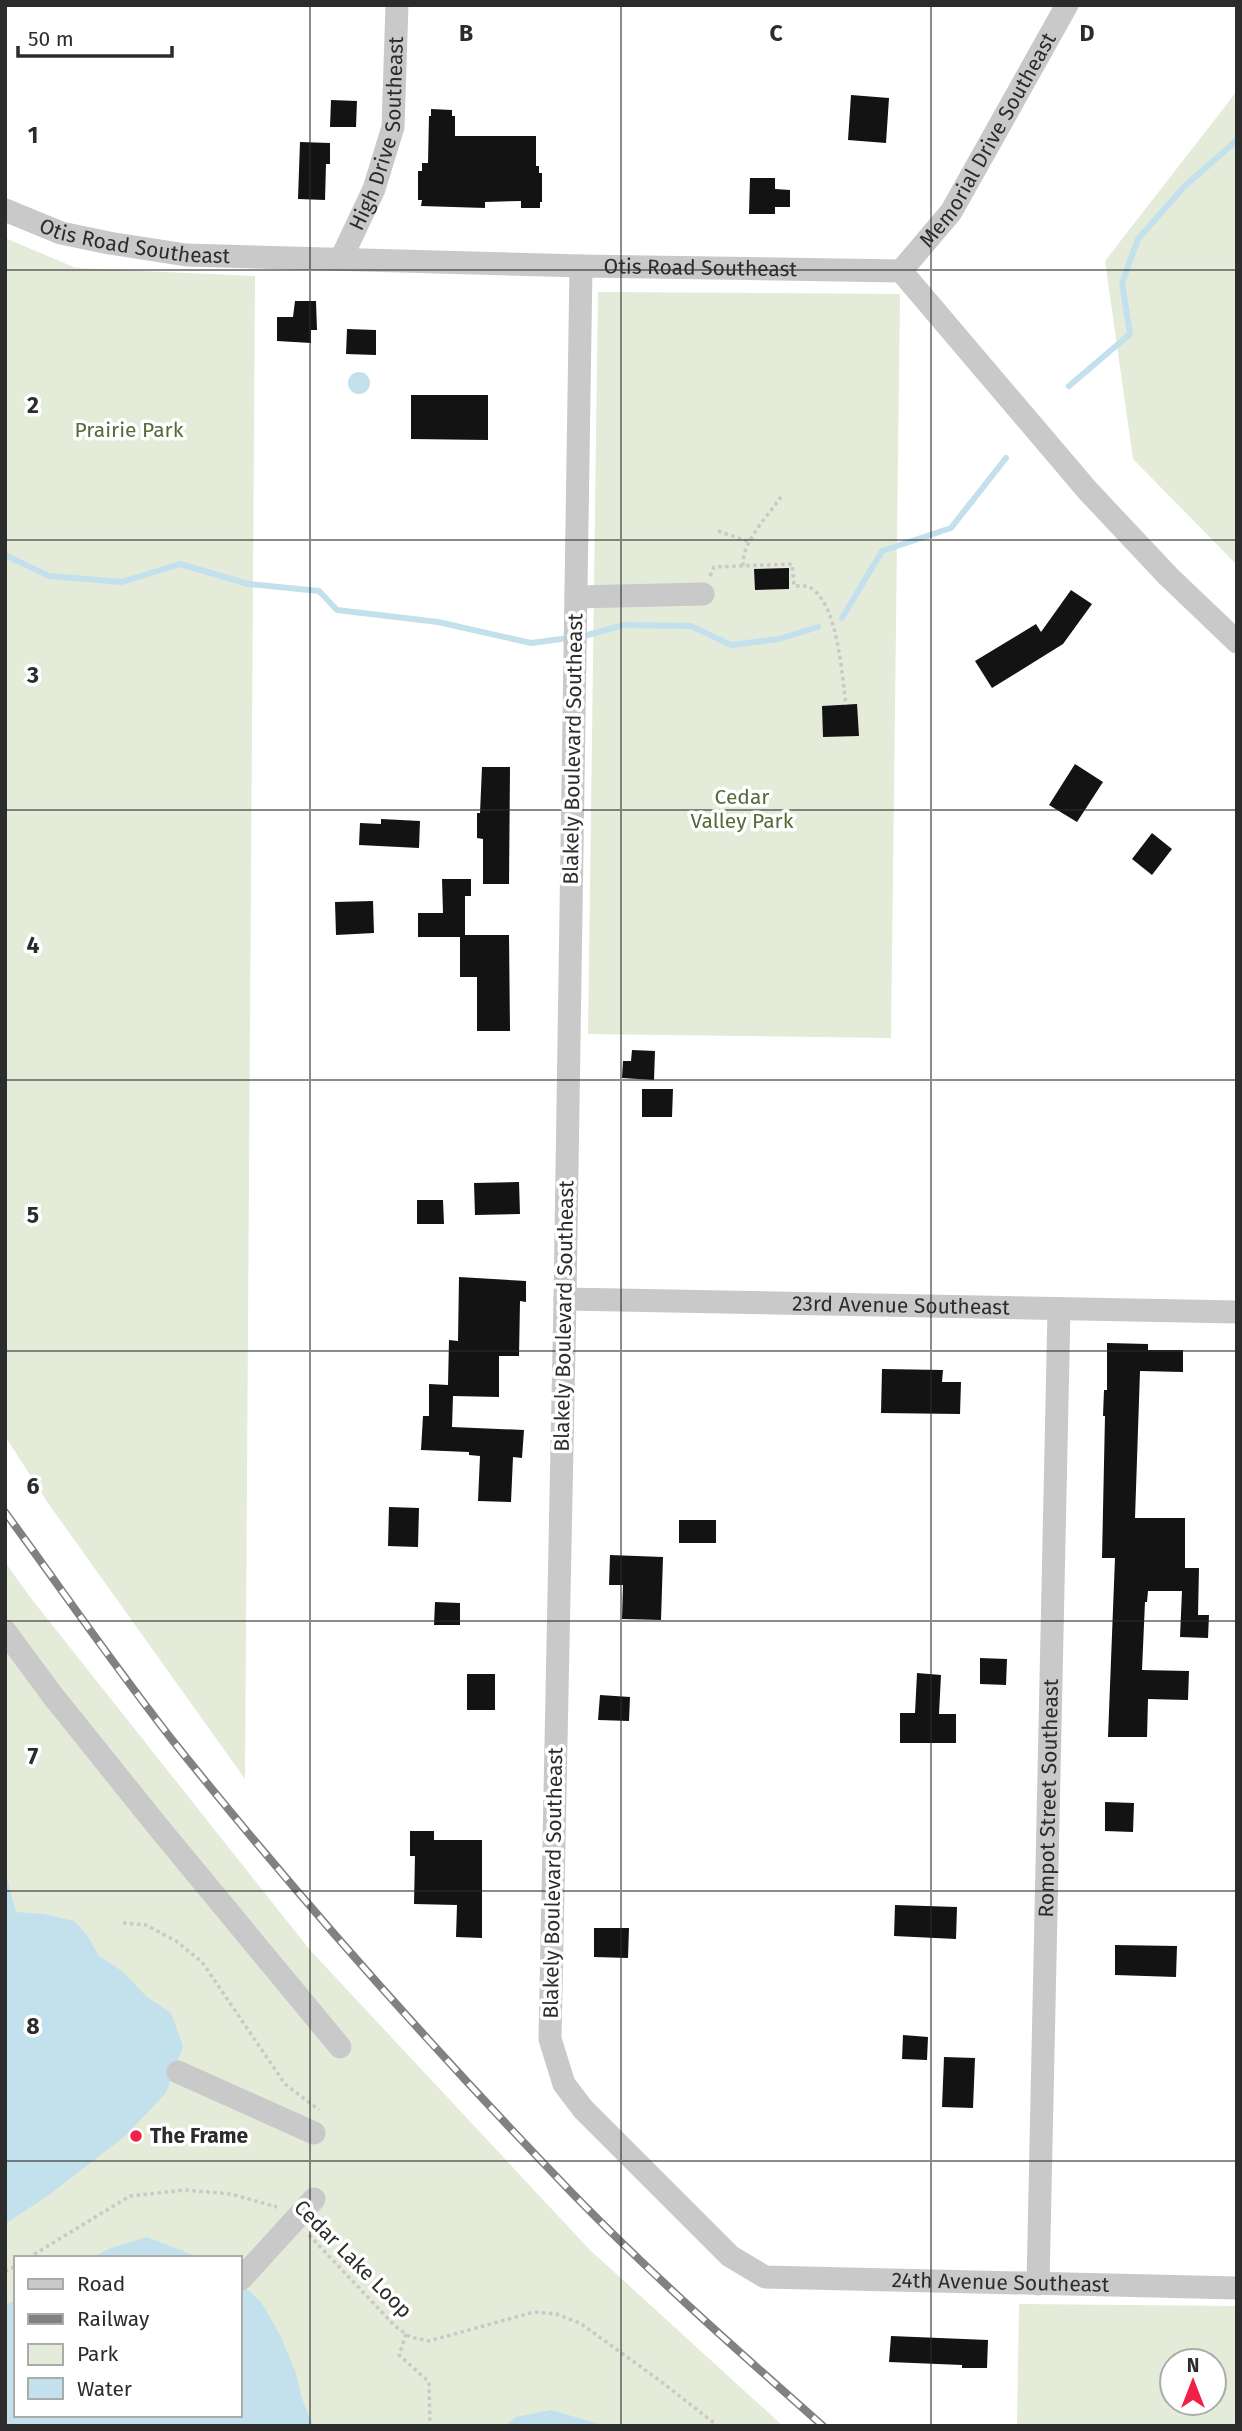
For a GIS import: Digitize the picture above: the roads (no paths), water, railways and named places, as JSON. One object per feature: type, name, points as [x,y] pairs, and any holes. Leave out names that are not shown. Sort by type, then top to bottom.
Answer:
[{"type":"street","name":"High Drive Southeast","points":[[341,259],[374,189],[393,127],[397,5]]},
{"type":"street","name":"Memorial Drive Southeast","points":[[901,271],[951,212],[1067,5]]},
{"type":"street","name":"Otis Road Southeast","points":[[5,210],[61,233],[186,255],[581,266],[901,271]]},
{"type":"street","name":"Blakely Boulevard Southeast","points":[[581,266],[550,2039],[564,2084],[583,2109],[730,2256],[765,2277]]},
{"type":"street","points":[[901,271],[1088,491],[1168,576],[1237,642]]},
{"type":"street","points":[[575,601],[703,594]]},
{"type":"street","name":"23rd Avenue Southeast","points":[[565,1299],[1237,1312]]},
{"type":"street","name":"Rompot Street Southeast","points":[[1038,2284],[1059,1309]]},
{"type":"street","points":[[5,1631],[118,1778],[340,2047]]},
{"type":"street","points":[[178,2072],[317,2122]]},
{"type":"street","points":[[242,2278],[314,2199]]},
{"type":"street","name":"24th Avenue Southeast","points":[[765,2277],[1237,2288]]},
{"type":"water","points":[[359,372],[367,375],[370,383],[367,391],[359,394],[351,391],[348,383],[351,375]]},
{"type":"water","points":[[5,1872],[16,1912],[44,1914],[74,1921],[87,1935],[99,1956],[122,1971],[147,1997],[171,2013],[183,2046],[166,2093],[125,2136],[49,2195],[5,2224]]},
{"type":"water","points":[[147,2237],[196,2256],[96,2256],[108,2249]]},
{"type":"water","points":[[242,2285],[261,2302],[279,2333],[296,2373],[302,2399],[313,2426],[5,2426],[5,2305],[14,2301],[14,2417],[242,2417]]},
{"type":"water","points":[[551,2410],[606,2426],[504,2426],[516,2417]]},
{"type":"waterway","points":[[1069,386],[1130,334],[1122,283],[1138,239],[1184,187],[1237,140]]},
{"type":"waterway","points":[[842,618],[882,551],[951,528],[1006,458]]},
{"type":"waterway","points":[[5,555],[49,576],[122,582],[180,564],[248,584],[319,591],[337,610],[438,622],[531,643],[569,638]]},
{"type":"waterway","points":[[580,637],[624,625],[691,626],[731,645],[779,639],[818,627]]},
{"type":"railway","points":[[5,1512],[177,1746],[272,1862],[370,1975],[471,2086],[634,2255],[823,2426]]},
{"type":"place","name":"The Frame","points":[[136,2136]]},
{"type":"park label","name":"Prairie Park","points":[[129,430]]},
{"type":"park label","name":"Cedar Valley Park","points":[[742,809]]}]
